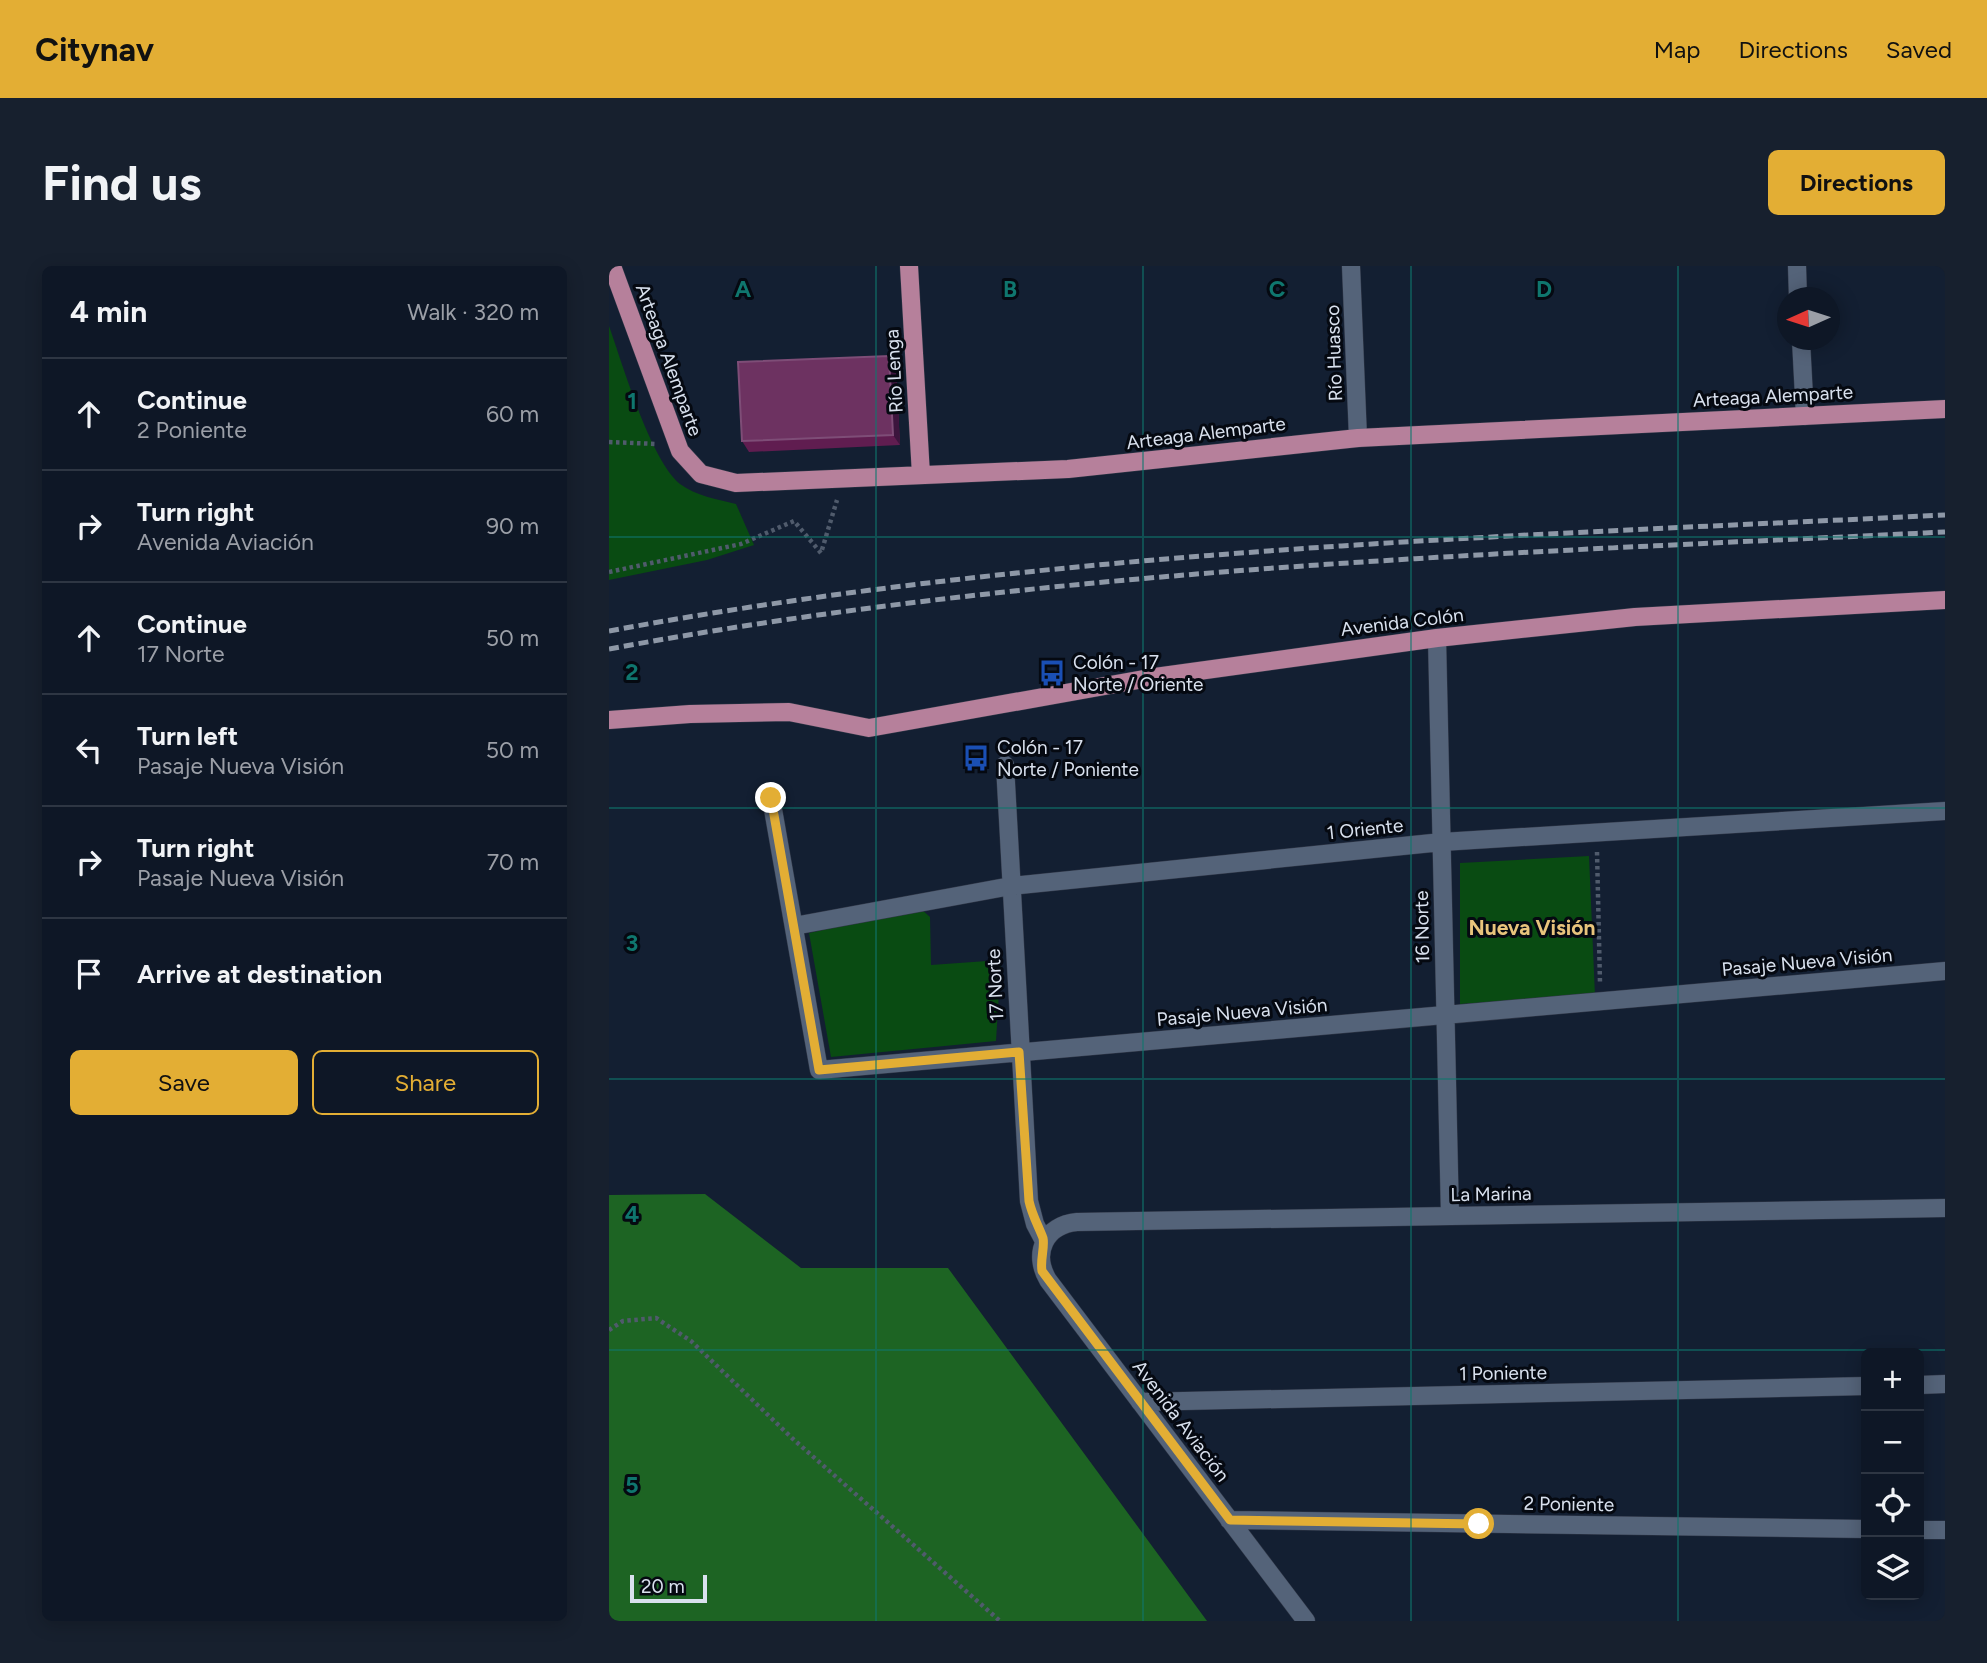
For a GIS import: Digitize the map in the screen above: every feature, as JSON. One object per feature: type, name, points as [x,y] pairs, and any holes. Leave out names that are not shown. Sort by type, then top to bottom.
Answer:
[{"type":"main road","name":"Arteaga Alemparte","points":[[612,266],[675,443],[693,468],[722,481],[843,479],[1079,468],[1358,438],[1945,409]]},
{"type":"main road","name":"Río Lenga","points":[[909,266],[921,475]]},
{"type":"main road","name":"Avenida Colón","points":[[609,720],[691,714],[789,712],[869,728],[1155,677],[1437,638],[1635,617],[1945,600]]},
{"type":"street","name":"Río Huasco","points":[[1351,266],[1358,438]]},
{"type":"street","points":[[1797,266],[1798,287]]},
{"type":"street","points":[[1802,350],[1805,416]]},
{"type":"street","name":"16 Norte","points":[[1437,638],[1450,1216]]},
{"type":"street","name":"17 Norte","points":[[1005,765],[1029,1201],[1035,1224],[1044,1241]]},
{"type":"street","name":"Pasaje Nueva Visión","points":[[771,798],[819,1070],[1945,971]]},
{"type":"street","name":"1 Oriente","points":[[794,926],[1011,886],[1442,842],[1945,811]]},
{"type":"street","name":"La Marina","points":[[1044,1241],[1058,1227],[1077,1222],[1945,1208]]},
{"type":"street","name":"Avenida Aviación","points":[[1044,1241],[1040,1261],[1042,1271],[1306,1621]]},
{"type":"street","points":[[1924,1384],[1945,1384]]},
{"type":"street","name":"1 Poniente","points":[[1140,1402],[1861,1386]]},
{"type":"street","name":"2 Poniente","points":[[1230,1520],[1861,1529]]},
{"type":"street","points":[[1924,1530],[1945,1530]]},
{"type":"path","points":[[609,442],[675,443]]},
{"type":"path","points":[[609,572],[741,544],[794,521],[821,553],[843,479]]},
{"type":"path","points":[[1596,833],[1601,1001]]},
{"type":"path","points":[[609,1330],[624,1321],[656,1318],[691,1341],[793,1439],[1000,1621]]},
{"type":"green space","points":[[609,326],[638,410],[669,472],[680,484],[693,491],[736,504],[754,545],[707,560],[609,580]]},
{"type":"green space","points":[[1589,856],[1595,996],[1460,1004],[1460,863]]},
{"type":"green space","points":[[920,908],[930,917],[931,965],[1001,960],[996,1041],[831,1057],[809,933]]},
{"type":"green space","points":[[705,1194],[801,1268],[948,1268],[1207,1621],[609,1621],[609,1195]]},
{"type":"building","points":[[889,356],[893,435],[742,441],[738,362]]},
{"type":"railway","points":[[609,631],[775,603],[941,581],[1108,564],[1442,540],[1945,515]]},
{"type":"railway","points":[[609,649],[775,621],[941,599],[1108,582],[1442,557],[1945,532]]},
{"type":"place","name":"Colón - 17 Norte / Oriente","points":[[1052,673]]},
{"type":"place","name":"Colón - 17 Norte / Poniente","points":[[976,758]]},
{"type":"district","name":"Nueva Visión","points":[[1532,927]]},
{"type":"route","points":[[771,798],[819,1070],[1019,1052],[1029,1201],[1035,1224],[1044,1241],[1040,1261],[1042,1271],[1230,1520],[1479,1524]]}]
